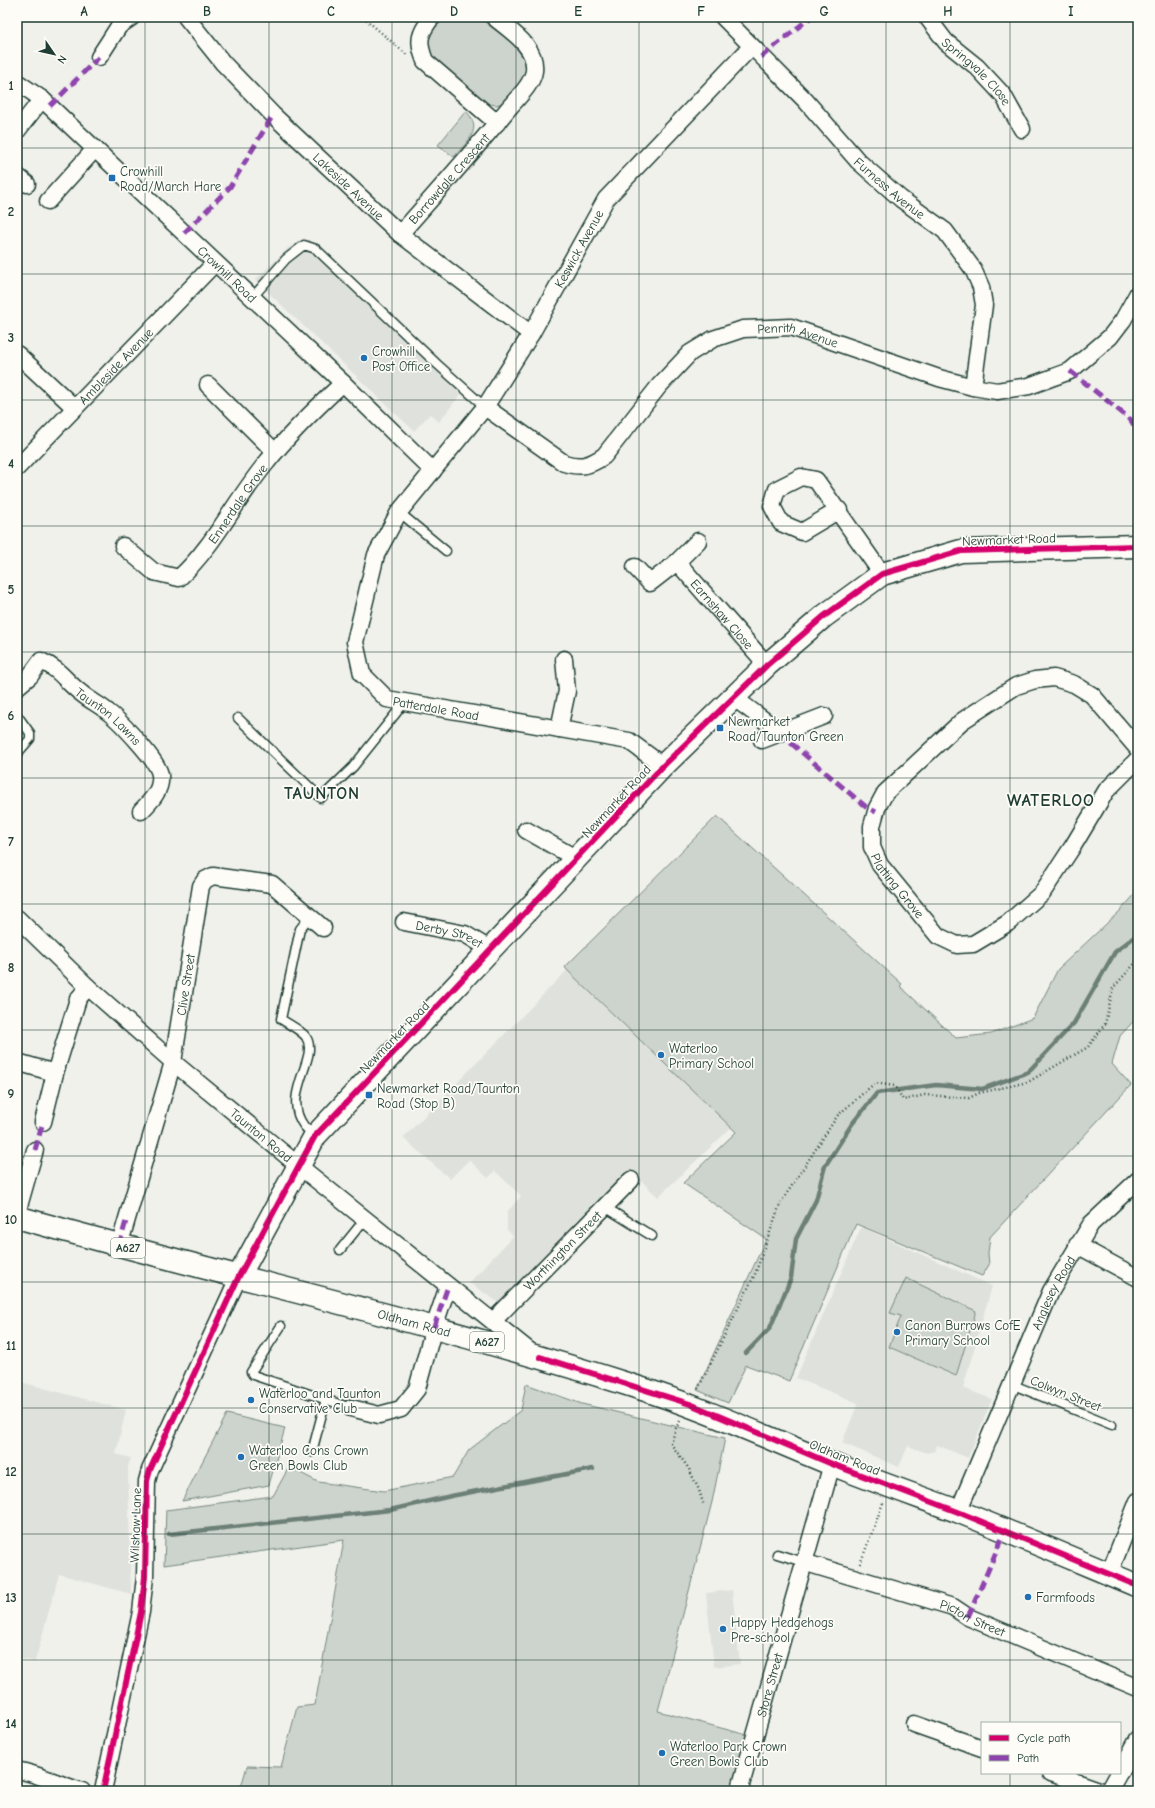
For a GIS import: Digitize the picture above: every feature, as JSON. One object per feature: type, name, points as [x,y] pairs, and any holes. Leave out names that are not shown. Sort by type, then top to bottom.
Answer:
[{"type":"main road","name":"Newmarket Road","points":[[239,1276],[315,1136],[492,950],[663,766],[733,697],[823,616],[882,574],[961,551],[1138,546]]},
{"type":"main road","name":"Oldham Road","points":[[17,1217],[119,1246],[434,1327],[534,1355],[690,1404],[832,1464],[958,1512],[1138,1586]]},
{"type":"street","points":[[99,57],[120,26],[132,17]]},
{"type":"street","name":"Lakeside Avenue","points":[[186,17],[198,34],[223,63],[273,115],[400,234],[531,334]]},
{"type":"street","points":[[423,57],[420,50],[421,31],[432,17]]},
{"type":"street","name":"Borrowdale Crescent","points":[[400,234],[497,123],[528,85],[534,71],[532,56],[528,46],[494,17]]},
{"type":"street","name":"Furness Avenue","points":[[723,17],[805,100],[858,161],[901,199],[946,231],[973,269],[981,287],[984,305],[973,387]]},
{"type":"street","name":"Springvale Close","points":[[927,17],[946,42],[977,67],[1003,95],[1022,129]]},
{"type":"street","name":"Keswick Avenue","points":[[434,471],[485,407],[531,334],[606,199],[751,47]]},
{"type":"street","name":"Borrowdale Crescent","points":[[423,57],[425,61],[497,123]]},
{"type":"street","name":"Crowhill Road","points":[[17,82],[42,99],[434,471]]},
{"type":"street","points":[[17,131],[42,99]]},
{"type":"street","points":[[48,201],[95,149]]},
{"type":"street","name":"Ambleside Avenue","points":[[17,468],[215,263]]},
{"type":"street","name":"Penrith Avenue","points":[[485,407],[564,462],[574,466],[592,464],[604,456],[659,386],[690,353],[713,339],[743,329],[791,327],[939,378],[973,387],[997,391],[1029,386],[1070,371],[1110,337],[1123,320],[1138,293]]},
{"type":"street","points":[[17,354],[75,408]]},
{"type":"street","name":"Ennerdale Grove","points":[[123,546],[154,572],[179,578],[194,564],[275,452],[307,416],[343,383]]},
{"type":"street","points":[[208,385],[275,452]]},
{"type":"street","name":"Patterdale Road","points":[[434,471],[399,512],[376,556],[355,642],[362,674],[387,699],[629,741],[663,766]]},
{"type":"street","points":[[839,510],[882,574]]},
{"type":"street","points":[[635,567],[650,583],[677,562],[698,542]]},
{"type":"street","name":"Earnshaw Close","points":[[677,562],[768,665]]},
{"type":"street","points":[[559,729],[567,691],[564,659]]},
{"type":"street","name":"Taunton Lawns","points":[[17,687],[30,676],[41,661],[52,666],[80,693],[109,712],[155,762],[160,774],[160,784],[154,796],[141,811]]},
{"type":"street","name":"Platting Grove","points":[[1138,749],[1092,695],[1074,684],[1054,678],[1035,680],[1016,686],[962,721],[885,793],[877,808],[872,826],[872,847],[880,865],[938,936],[957,945],[973,944],[1008,923],[1042,893],[1074,846],[1106,791],[1138,759]]},
{"type":"street","points":[[733,697],[780,732]]},
{"type":"street","points":[[762,740],[824,716]]},
{"type":"street","points":[[526,830],[577,859]]},
{"type":"street","name":"Clive Street","points":[[119,1246],[173,1062],[201,886],[205,880],[212,876],[272,884],[322,928]]},
{"type":"street","name":"Taunton Road","points":[[17,918],[88,987],[173,1062],[299,1166],[534,1355]]},
{"type":"street","name":"Derby Street","points":[[404,922],[465,934],[492,950]]},
{"type":"street","points":[[43,1122],[55,1073],[78,999],[88,987]]},
{"type":"street","points":[[17,1062],[55,1073]]},
{"type":"street","points":[[17,1213],[35,1150]]},
{"type":"street","name":"Worthington Street","points":[[493,1321],[632,1180]]},
{"type":"street","name":"Anglesey Road","points":[[958,1512],[1051,1291],[1077,1245],[1091,1224],[1138,1180]]},
{"type":"street","points":[[1077,1245],[1138,1278]]},
{"type":"street","name":"Wilshaw Lane","points":[[103,1791],[141,1612],[144,1577],[147,1481],[156,1457],[239,1276]]},
{"type":"street","points":[[351,1408],[379,1415],[401,1409],[417,1389],[434,1327],[448,1286]]},
{"type":"street","name":"Store Street","points":[[742,1791],[743,1778],[832,1464]]},
{"type":"street","points":[[1109,1574],[1138,1501]]},
{"type":"street","name":"Picton Street","points":[[803,1562],[954,1607],[968,1617],[1138,1688]]},
{"type":"street","points":[[914,1724],[981,1748]]},
{"type":"street","points":[[1121,1770],[1138,1740]]},
{"type":"street","points":[[17,1770],[30,1772],[59,1784],[82,1791]]},
{"type":"street","points":[[1055,1774],[1102,1791]]},
{"type":"street","points":[[1109,1791],[1119,1774]]},
{"type":"lane","points":[[252,298],[286,259],[304,245],[316,249],[436,364],[485,407]]},
{"type":"lane","points":[[399,512],[446,551]]},
{"type":"lane","points":[[238,718],[322,798],[353,767],[405,702]]},
{"type":"lane","points":[[17,715],[30,733],[30,739],[17,754]]},
{"type":"lane","points":[[310,916],[300,930],[281,1019],[305,1036],[308,1044],[308,1054],[295,1101],[296,1110],[303,1125],[315,1136]]},
{"type":"lane","points":[[605,1207],[652,1236]]},
{"type":"lane","points":[[340,1250],[365,1219]]},
{"type":"lane","points":[[281,1326],[252,1374],[255,1377],[351,1408]]},
{"type":"lane","name":"Colwyn Street","points":[[1011,1384],[1112,1425]]},
{"type":"lane","points":[[312,1452],[326,1400]]},
{"type":"lane","points":[[777,1554],[803,1562]]},
{"type":"path","points":[[362,17],[408,56],[423,57]]},
{"type":"path","points":[[704,1506],[699,1490],[688,1469],[671,1444],[676,1428],[690,1404],[755,1274],[780,1204],[838,1115],[875,1083],[895,1086],[903,1100],[925,1095],[969,1098],[979,1093],[1028,1082],[1088,1047],[1105,1024],[1113,988],[1138,960]]},
{"type":"path","points":[[855,1577],[889,1486]]},
{"type":"shaded area","points":[[478,17],[513,43],[526,62],[526,74],[522,83],[503,103],[496,105],[483,103],[435,62],[427,49],[430,31],[447,18]]},
{"type":"shaded area","points":[[466,111],[474,124],[474,130],[472,135],[454,157],[438,145]]},
{"type":"shaded area","points":[[302,241],[318,244],[468,385],[439,422],[430,414],[414,431],[255,280],[288,248]]},
{"type":"shaded area","points":[[717,816],[902,984],[900,986],[956,1038],[991,1034],[1033,1018],[1058,969],[1120,911],[1138,891],[1138,1016],[1120,1036],[1112,1064],[1131,1085],[990,1237],[988,1253],[989,1265],[982,1276],[856,1224],[789,1381],[746,1365],[728,1403],[697,1390],[766,1239],[683,1183],[736,1132],[565,967]]},
{"type":"shaded area","name":"Waterloo Primary School","points":[[710,824],[902,984],[734,1125],[658,1197],[632,1172],[502,1305],[469,1283],[513,1236],[507,1230],[507,1212],[521,1196],[495,1171],[488,1178],[469,1160],[450,1179],[403,1138]]},
{"type":"shaded area","name":"Canon Burrows CofE Primary School","points":[[861,1227],[992,1286],[963,1388],[992,1399],[968,1458],[937,1445],[935,1451],[927,1453],[908,1446],[899,1467],[842,1443],[858,1403],[796,1378]]},
{"type":"shaded area","points":[[906,1278],[976,1311],[956,1376],[889,1347],[901,1316],[890,1313]]},
{"type":"shaded area","points":[[17,1381],[126,1410],[116,1454],[131,1458],[128,1467],[131,1594],[59,1574],[35,1662],[17,1658]]},
{"type":"shaded area","points":[[526,1384],[582,1404],[725,1438],[712,1502],[658,1711],[747,1735],[737,1791],[240,1791],[247,1766],[281,1767],[297,1707],[315,1705],[344,1540],[164,1565],[166,1510],[273,1496],[289,1467],[318,1482],[384,1491],[453,1477],[469,1450],[521,1410]]},
{"type":"shaded area","name":"Waterloo Cons Crown Green Bowls Club","points":[[227,1414],[285,1428],[269,1485],[182,1501]]},
{"type":"shaded area","name":"Happy Hedgehogs Pre-school","points":[[732,1590],[740,1664],[714,1667],[706,1593]]},
{"type":"waterway","points":[[746,1353],[770,1328],[791,1278],[796,1239],[816,1200],[825,1166],[852,1124],[877,1093],[936,1085],[982,1089],[1028,1072],[1074,1023],[1115,952],[1138,934]]},
{"type":"waterway","points":[[169,1534],[390,1510],[451,1496],[593,1469]]},
{"type":"marked path","points":[[761,57],[811,17]]},
{"type":"marked path","points":[[50,106],[99,57]]},
{"type":"marked path","points":[[184,233],[230,187],[273,115]]},
{"type":"marked path","points":[[1070,371],[1130,419],[1138,431]]},
{"type":"marked path","points":[[780,732],[785,738],[866,807],[876,812]]},
{"type":"marked path","points":[[35,1150],[43,1122]]},
{"type":"marked path","points":[[119,1246],[126,1221]]},
{"type":"marked path","points":[[434,1327],[448,1286]]},
{"type":"marked path","points":[[968,1617],[1005,1531]]},
{"type":"cycle path","points":[[103,1791],[141,1612],[145,1577],[147,1481],[150,1470],[239,1276],[315,1136],[663,766],[767,665],[823,617],[882,574],[961,551],[1138,546]]},
{"type":"cycle path","points":[[540,1357],[690,1404],[832,1464],[958,1512],[1138,1586]]},
{"type":"place","name":"Crowhill Road/March Hare","points":[[112,178]]},
{"type":"place","name":"Crowhill Post Office","points":[[364,358]]},
{"type":"place","name":"Newmarket Road/Taunton Green","points":[[720,728]]},
{"type":"place","name":"Waterloo Primary School","points":[[661,1055]]},
{"type":"place","name":"Newmarket Road/Taunton Road (Stop B)","points":[[369,1095]]},
{"type":"place","name":"Canon Burrows CofE Primary School","points":[[897,1332]]},
{"type":"place","name":"Waterloo and Taunton Conservative Club","points":[[251,1400]]},
{"type":"place","name":"Waterloo Cons Crown Green Bowls Club","points":[[241,1457]]},
{"type":"place","name":"Farmfoods","points":[[1028,1597]]},
{"type":"place","name":"Happy Hedgehogs Pre-school","points":[[723,1629]]},
{"type":"place","name":"Waterloo Park Crown Green Bowls Club","points":[[662,1753]]},
{"type":"district","name":"TAUNTON","points":[[322,793]]},
{"type":"district","name":"WATERLOO","points":[[1051,800]]}]
